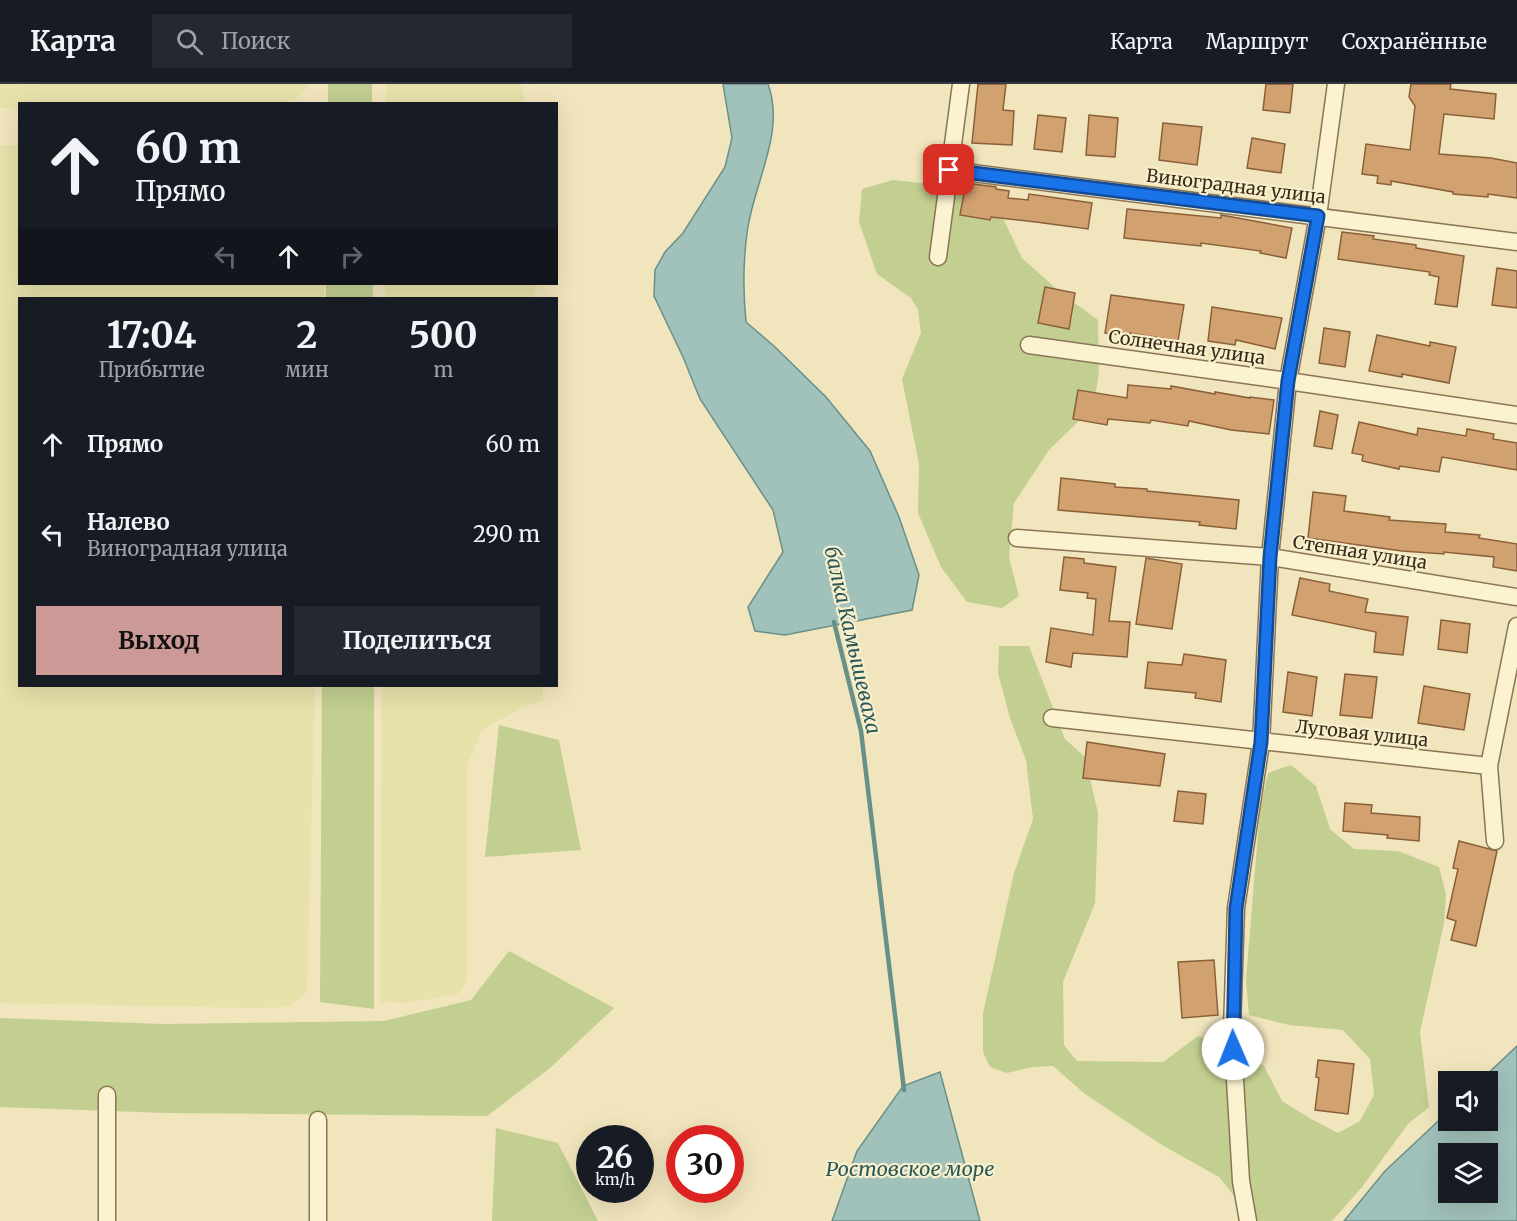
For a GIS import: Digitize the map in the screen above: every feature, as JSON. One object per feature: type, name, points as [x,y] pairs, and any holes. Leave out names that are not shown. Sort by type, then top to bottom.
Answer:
[{"type":"street","points":[[938,257],[961,84]]},
{"type":"street","points":[[1248,1221],[1241,1181],[1232,1029],[1236,908],[1261,742],[1270,557],[1288,381],[1318,216],[1336,84]]},
{"type":"street","name":"Виноградная улица","points":[[949,170],[1517,242]]},
{"type":"street","name":"Солнечная улица","points":[[1029,345],[1517,416]]},
{"type":"street","name":"Степная улица","points":[[1017,538],[1270,557],[1517,597]]},
{"type":"street","points":[[1495,841],[1489,766],[1517,626]]},
{"type":"street","name":"Луговая улица","points":[[1052,718],[1489,766]]},
{"type":"street","points":[[107,1095],[107,1221]]},
{"type":"street","points":[[318,1120],[318,1221]]},
{"type":"shaded area","points":[[0,84],[308,84],[304,92],[292,102],[18,102],[18,109],[0,108]]},
{"type":"shaded area","points":[[386,84],[521,84],[525,102],[386,102]]},
{"type":"shaded area","points":[[0,145],[18,145],[18,285],[324,285],[324,297],[18,297],[18,687],[315,687],[307,992],[288,1007],[0,1003]]},
{"type":"shaded area","points":[[385,285],[535,285],[535,297],[385,297]]},
{"type":"shaded area","points":[[382,687],[543,687],[543,701],[520,709],[482,730],[467,766],[467,980],[458,994],[407,1003],[380,1002]]},
{"type":"green space","points":[[328,84],[372,84],[372,102],[328,102]]},
{"type":"green space","points":[[893,180],[976,189],[999,210],[1022,258],[1061,293],[1098,320],[1099,371],[1094,406],[1049,450],[1014,503],[1009,558],[1019,596],[1002,608],[967,602],[941,567],[918,513],[919,464],[902,379],[921,333],[918,310],[911,298],[877,274],[859,222],[862,189]]},
{"type":"green space","points":[[326,285],[373,285],[373,297],[326,297]]},
{"type":"green space","points":[[999,646],[1029,646],[1065,739],[1085,757],[1098,813],[1095,903],[1063,982],[1064,1045],[1077,1061],[1163,1062],[1198,1036],[1233,1049],[1264,1066],[1282,1101],[1338,1133],[1360,1121],[1374,1095],[1370,1059],[1343,1030],[1289,1025],[1249,1015],[1246,980],[1260,809],[1268,773],[1291,765],[1316,786],[1330,829],[1354,849],[1398,851],[1439,867],[1446,894],[1444,923],[1420,1032],[1429,1107],[1408,1124],[1362,1187],[1332,1221],[1254,1221],[1219,1177],[1162,1145],[1085,1094],[1053,1066],[1033,1067],[1007,1073],[990,1067],[983,1052],[983,1013],[1014,873],[1033,819],[1026,760],[1010,718],[998,673]]},
{"type":"green space","points":[[322,687],[374,687],[374,1009],[320,1002]]},
{"type":"green space","points":[[499,725],[559,740],[581,850],[485,857]]},
{"type":"green space","points":[[509,951],[614,1008],[550,1068],[487,1116],[166,1113],[0,1107],[0,1018],[163,1024],[384,1021],[471,1000]]},
{"type":"green space","points":[[496,1128],[558,1143],[576,1178],[576,1203],[589,1203],[598,1221],[492,1221]]},
{"type":"water","points":[[723,84],[768,84],[773,102],[771,140],[747,233],[744,278],[746,322],[826,397],[870,451],[899,517],[919,575],[912,610],[785,635],[755,631],[748,607],[783,552],[773,510],[700,399],[654,296],[655,270],[665,252],[683,233],[725,167],[732,138]]},
{"type":"water","points":[[1517,1046],[1517,1221],[1344,1221],[1385,1171],[1438,1121],[1438,1131],[1498,1131],[1498,1071],[1491,1071]]},
{"type":"water","name":"Ростовское море","points":[[940,1072],[980,1221],[832,1221],[857,1151],[903,1086]]},
{"type":"building","points":[[978,84],[1006,84],[1003,110],[1014,111],[1012,145],[972,143]]},
{"type":"building","points":[[1266,84],[1293,84],[1290,113],[1263,110]]},
{"type":"building","points":[[1411,84],[1451,84],[1450,89],[1496,94],[1494,119],[1444,114],[1439,154],[1491,158],[1517,163],[1517,198],[1488,194],[1488,197],[1453,194],[1453,192],[1391,181],[1391,185],[1377,183],[1378,176],[1362,174],[1366,144],[1410,150],[1415,106],[1409,97]]},
{"type":"building","points":[[1038,115],[1066,118],[1062,152],[1034,149]]},
{"type":"building","points":[[1089,115],[1118,118],[1115,157],[1086,155]]},
{"type":"building","points":[[1163,123],[1202,127],[1197,165],[1159,160]]},
{"type":"building","points":[[1252,138],[1285,144],[1281,173],[1247,168]]},
{"type":"building","points":[[966,183],[1009,191],[1008,198],[1028,200],[1029,194],[1092,203],[1088,229],[960,215]]},
{"type":"building","points":[[1127,209],[1221,218],[1221,215],[1292,228],[1286,258],[1260,253],[1261,251],[1201,243],[1201,246],[1124,238]]},
{"type":"building","points":[[1342,232],[1374,236],[1373,239],[1416,245],[1416,248],[1464,256],[1457,307],[1435,304],[1439,277],[1429,275],[1430,272],[1338,259]]},
{"type":"building","points":[[1497,268],[1517,271],[1517,308],[1492,305]]},
{"type":"building","points":[[1045,287],[1075,293],[1069,329],[1038,323]]},
{"type":"building","points":[[1111,295],[1184,305],[1178,341],[1130,333],[1129,336],[1105,333]]},
{"type":"building","points":[[1212,307],[1282,318],[1275,349],[1236,340],[1235,345],[1208,341]]},
{"type":"building","points":[[1324,328],[1350,332],[1345,367],[1319,363]]},
{"type":"building","points":[[1377,335],[1430,346],[1430,342],[1456,347],[1449,383],[1402,374],[1402,377],[1369,371]]},
{"type":"building","points":[[1128,385],[1171,389],[1171,386],[1215,394],[1215,392],[1274,400],[1269,434],[1231,430],[1189,421],[1188,426],[1151,420],[1150,423],[1108,419],[1107,425],[1073,419],[1078,390],[1127,398]]},
{"type":"building","points":[[1320,411],[1338,415],[1332,449],[1314,446]]},
{"type":"building","points":[[1359,422],[1417,435],[1418,428],[1466,436],[1467,429],[1494,434],[1493,439],[1517,443],[1517,470],[1442,457],[1439,472],[1400,466],[1399,469],[1362,461],[1363,455],[1352,453]]},
{"type":"building","points":[[1061,478],[1115,484],[1115,487],[1147,489],[1147,491],[1239,500],[1236,529],[1199,525],[1200,522],[1058,510]]},
{"type":"building","points":[[1313,492],[1346,496],[1344,511],[1390,517],[1389,520],[1446,524],[1445,532],[1480,535],[1479,538],[1517,544],[1517,571],[1493,567],[1494,557],[1402,551],[1308,538]]},
{"type":"building","points":[[1064,557],[1084,559],[1084,563],[1116,567],[1109,621],[1130,622],[1127,657],[1073,653],[1071,667],[1046,662],[1051,628],[1093,635],[1096,599],[1087,598],[1088,593],[1060,590]]},
{"type":"building","points":[[1146,558],[1182,564],[1172,629],[1136,624]]},
{"type":"building","points":[[1300,578],[1330,584],[1329,591],[1368,599],[1365,612],[1408,617],[1403,655],[1374,652],[1376,632],[1292,615]]},
{"type":"building","points":[[1441,620],[1470,624],[1467,653],[1438,649]]},
{"type":"building","points":[[1184,654],[1226,660],[1221,702],[1195,698],[1196,693],[1145,688],[1148,662],[1182,665]]},
{"type":"building","points":[[1288,672],[1317,677],[1312,716],[1283,712]]},
{"type":"building","points":[[1345,674],[1377,677],[1372,718],[1340,715]]},
{"type":"building","points":[[1424,686],[1470,694],[1464,730],[1418,723]]},
{"type":"building","points":[[1087,742],[1165,754],[1160,786],[1083,778]]},
{"type":"building","points":[[1178,791],[1206,794],[1203,824],[1174,821]]},
{"type":"building","points":[[1345,803],[1372,805],[1371,813],[1420,817],[1419,841],[1387,838],[1388,835],[1343,831]]},
{"type":"building","points":[[1459,841],[1497,851],[1476,946],[1451,940],[1456,921],[1447,918],[1458,869],[1453,868]]},
{"type":"building","points":[[1214,960],[1218,1015],[1182,1018],[1178,962]]},
{"type":"building","points":[[1318,1060],[1354,1064],[1348,1114],[1315,1110],[1319,1078],[1316,1077]]},
{"type":"waterway","name":"балка Камышеваха","points":[[834,622],[861,731],[904,1090]]},
{"type":"route","points":[[949,170],[1318,216],[1288,381],[1270,557],[1261,742],[1236,908],[1233,1049]]}]
